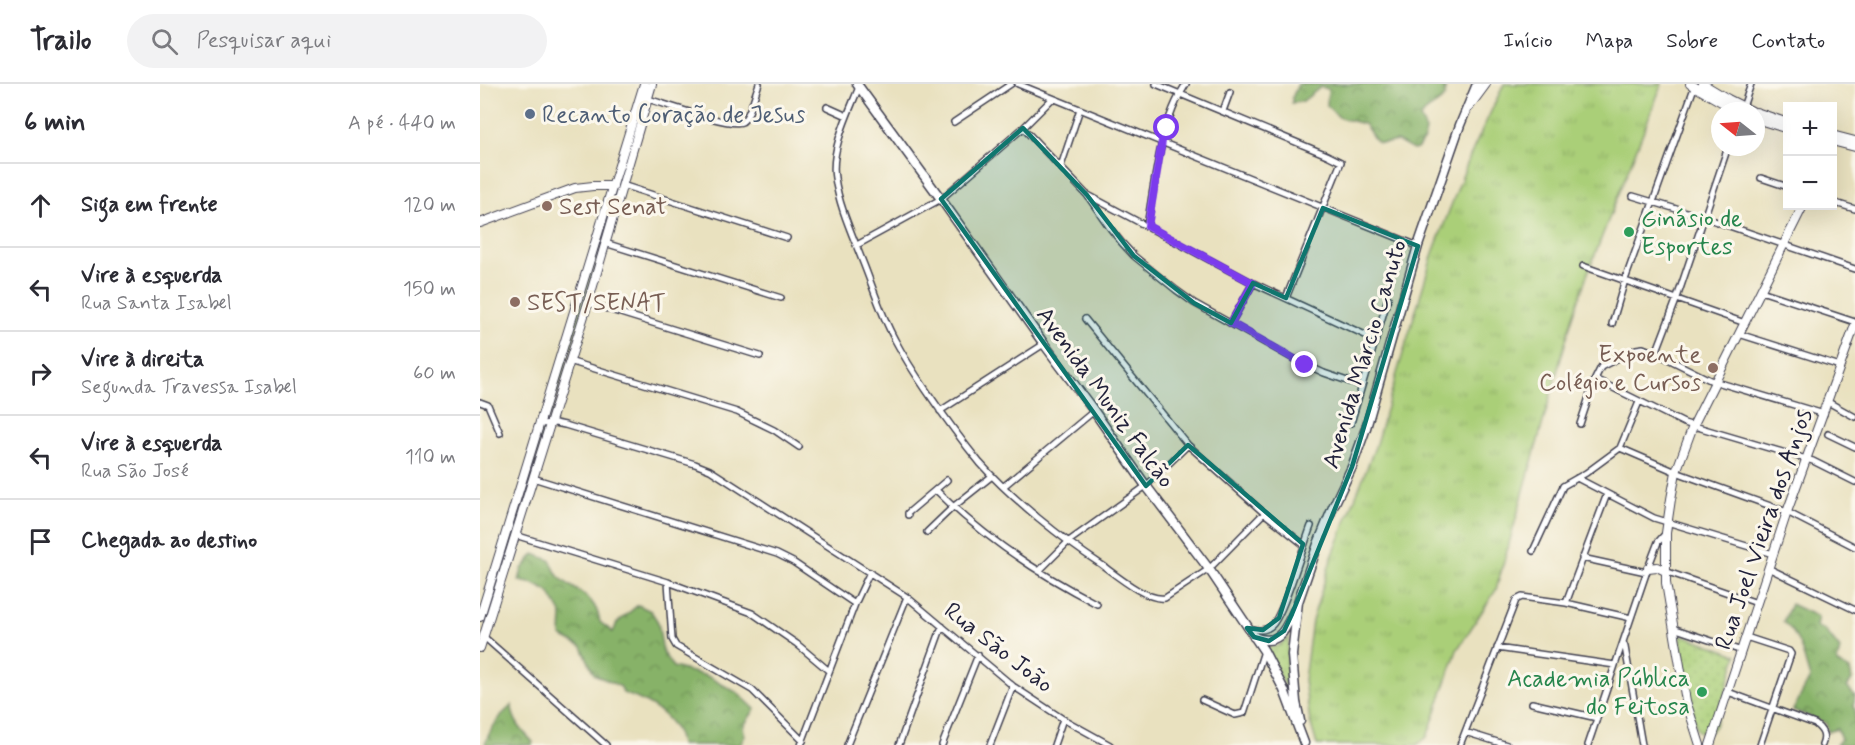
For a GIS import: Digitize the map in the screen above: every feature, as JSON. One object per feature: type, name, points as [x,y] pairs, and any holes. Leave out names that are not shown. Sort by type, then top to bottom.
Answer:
[{"type":"main road","points":[[480,648],[540,424],[608,217],[644,84]]},
{"type":"main road","points":[[617,185],[652,84]]},
{"type":"main road","points":[[1460,125],[1471,84]]},
{"type":"main road","name":"Avenida Márcio Canuto","points":[[1305,744],[1296,702],[1292,655],[1298,602],[1318,544],[1352,467],[1366,428],[1418,246],[1460,125],[1477,84]]},
{"type":"main road","points":[[1465,113],[1486,84]]},
{"type":"main road","name":"Avenida Muniz Falcão","points":[[858,85],[1146,486],[1209,569],[1264,651],[1284,690],[1305,744]]},
{"type":"main road","points":[[1696,85],[1727,102]]},
{"type":"main road","points":[[1765,116],[1783,121]]},
{"type":"main road","points":[[1765,122],[1783,127]]},
{"type":"main road","points":[[1837,136],[1855,141]]},
{"type":"main road","points":[[1837,142],[1855,147]]},
{"type":"main road","points":[[480,223],[575,188],[617,185]]},
{"type":"main road","points":[[1700,745],[1686,701],[1665,571],[1667,522],[1676,472],[1715,381],[1801,210]]},
{"type":"main road","points":[[480,617],[515,536],[588,303],[605,243],[608,217]]},
{"type":"main road","name":"Rua Joel Vieira dos Anjos","points":[[1710,745],[1787,512],[1855,328]]},
{"type":"main road","points":[[1647,570],[1657,567],[1665,571]]},
{"type":"main road","points":[[1254,637],[1269,641],[1279,636],[1284,631],[1298,602]]},
{"type":"main road","points":[[1695,732],[1702,735],[1714,732]]},
{"type":"main road","points":[[1704,745],[1714,732]]},
{"type":"street","points":[[648,99],[723,122],[738,124],[748,114],[759,84]]},
{"type":"street","points":[[954,122],[1011,84]]},
{"type":"street","points":[[1018,84],[1418,246]]},
{"type":"street","points":[[1156,84],[1340,161],[1341,165],[1286,298]]},
{"type":"street","points":[[1148,226],[1162,141],[1179,94],[1186,84]]},
{"type":"street","points":[[1743,102],[1751,84]]},
{"type":"street","points":[[858,85],[835,156],[834,167],[838,191],[894,340],[940,411],[992,476],[1069,542],[1142,592],[1157,598],[1165,598],[1209,569],[1264,513]]},
{"type":"street","points":[[1612,324],[1625,280],[1696,85]]},
{"type":"street","points":[[1223,111],[1230,92]]},
{"type":"street","points":[[857,245],[941,199],[1023,128],[1052,99]]},
{"type":"street","points":[[827,107],[847,116]]},
{"type":"street","points":[[1061,166],[1080,109]]},
{"type":"street","points":[[1023,128],[1087,195],[1110,228],[1134,256],[1194,303],[1305,365],[1362,386]]},
{"type":"street","points":[[1656,353],[1725,156]]},
{"type":"street","points":[[1761,178],[1783,185]]},
{"type":"street","points":[[617,185],[787,238]]},
{"type":"street","points":[[1087,195],[1253,283],[1376,340]]},
{"type":"street","points":[[1633,196],[1703,217],[1855,269]]},
{"type":"street","points":[[1837,203],[1855,209]]},
{"type":"street","points":[[605,243],[781,298]]},
{"type":"street","points":[[1583,267],[1745,323]]},
{"type":"street","points":[[1231,323],[1253,283]]},
{"type":"street","points":[[1761,291],[1855,328]]},
{"type":"street","points":[[1352,423],[1388,298]]},
{"type":"street","points":[[588,303],[760,356]]},
{"type":"street","points":[[1085,319],[1188,445],[1264,513],[1303,544]]},
{"type":"street","points":[[1739,334],[1840,366]]},
{"type":"street","points":[[940,411],[973,393],[1044,344]]},
{"type":"street","points":[[1580,424],[1601,367],[1636,349],[1643,348],[1715,381],[1824,414]]},
{"type":"street","points":[[569,361],[737,412],[774,430],[799,447]]},
{"type":"street","points":[[1595,379],[1684,423],[1813,461],[1855,482]]},
{"type":"street","points":[[480,402],[488,405],[500,433]]},
{"type":"street","points":[[1533,550],[1561,490],[1566,484],[1620,448],[1639,402]]},
{"type":"street","points":[[1828,402],[1855,417]]},
{"type":"street","points":[[1004,486],[1094,411]]},
{"type":"street","name":"Rua São João","points":[[540,424],[565,425],[710,470],[907,597],[1013,686],[1063,719],[1110,745]]},
{"type":"street","points":[[1828,434],[1854,446],[1855,439]]},
{"type":"street","points":[[1039,571],[1069,542],[1146,486],[1188,445]]},
{"type":"street","points":[[1620,448],[1676,472],[1787,512],[1855,547]]},
{"type":"street","points":[[927,532],[953,507],[992,476]]},
{"type":"street","points":[[533,477],[777,554],[793,562],[855,604]]},
{"type":"street","points":[[1577,478],[1654,518],[1773,554]]},
{"type":"street","points":[[908,515],[947,480]]},
{"type":"street","points":[[936,490],[994,542],[1097,604]]},
{"type":"street","points":[[1566,603],[1607,494]]},
{"type":"street","points":[[1247,628],[1263,630],[1269,628],[1279,618],[1311,526]]},
{"type":"street","points":[[1588,745],[1647,570],[1658,542],[1666,533]]},
{"type":"street","points":[[515,536],[668,582],[752,613],[797,644],[830,671]]},
{"type":"street","points":[[1582,558],[1647,570]]},
{"type":"street","points":[[1768,568],[1855,610]]},
{"type":"street","points":[[1665,571],[1757,603]]},
{"type":"street","points":[[668,582],[672,639],[676,646],[752,690],[802,743],[855,604],[870,572]]},
{"type":"street","points":[[846,745],[907,597]]},
{"type":"street","points":[[1460,745],[1514,604],[1519,598],[1566,603],[1631,618]]},
{"type":"street","points":[[899,745],[942,626]]},
{"type":"street","points":[[1673,628],[1742,651]]},
{"type":"street","points":[[484,637],[606,745]]},
{"type":"street","points":[[1746,637],[1789,651],[1791,654],[1760,745]]},
{"type":"street","points":[[1623,642],[1642,745]]},
{"type":"street","points":[[1497,648],[1615,665]]},
{"type":"street","points":[[1202,700],[1235,715],[1244,713],[1264,651]]},
{"type":"street","points":[[942,745],[978,655]]},
{"type":"street","points":[[990,745],[1013,686]]},
{"type":"street","points":[[1728,692],[1815,724],[1820,728],[1824,737],[1822,745]]},
{"type":"street","points":[[1532,703],[1597,718]]},
{"type":"street","points":[[1054,745],[1063,719]]},
{"type":"street","points":[[1593,731],[1594,745]]},
{"type":"street","points":[[1465,732],[1508,745]]},
{"type":"street","points":[[1092,735],[1094,745]]},
{"type":"highlighted area","points":[[1023,128],[1087,195],[1134,256],[1194,303],[1231,323],[1253,283],[1286,298],[1323,208],[1418,246],[1352,467],[1284,631],[1269,641],[1254,637],[1247,628],[1263,630],[1279,618],[1303,544],[1188,445],[1146,486],[941,199]]},
{"type":"green space","points":[[1298,84],[1442,84],[1445,88],[1445,96],[1420,118],[1426,130],[1424,139],[1417,149],[1413,150],[1397,141],[1376,142],[1364,124],[1340,118],[1327,106],[1328,89],[1321,87],[1303,101],[1292,103]]},
{"type":"green space","points":[[1504,84],[1662,84],[1572,319],[1496,590],[1457,650],[1427,737],[1417,745],[1317,745],[1310,721],[1304,680],[1312,621],[1331,560],[1375,447],[1433,253],[1470,156]]},
{"type":"green space","points":[[607,218],[610,221],[549,419],[546,416],[572,325]]},
{"type":"green space","points":[[544,426],[546,427],[497,584],[494,581]]},
{"type":"green space","points":[[534,554],[550,560],[559,577],[590,600],[598,613],[600,622],[613,632],[617,623],[638,605],[651,611],[658,622],[663,653],[673,667],[707,676],[738,693],[755,709],[743,727],[745,736],[740,745],[680,745],[678,735],[667,718],[651,706],[623,693],[621,687],[594,674],[582,647],[561,636],[562,615],[549,592],[534,584],[519,581],[522,569]]},
{"type":"green space","points":[[1791,604],[1818,617],[1816,627],[1825,630],[1840,649],[1837,663],[1850,670],[1852,680],[1847,687],[1855,696],[1853,707],[1855,709],[1855,745],[1836,745],[1841,739],[1837,729],[1828,732],[1826,723],[1793,710],[1810,678],[1794,633],[1783,622]]},
{"type":"green space","points":[[1680,634],[1737,655],[1715,726],[1710,732],[1703,734],[1697,730],[1688,696]]},
{"type":"green space","points":[[1289,637],[1287,665],[1290,695],[1265,648],[1278,646]]},
{"type":"green space","points":[[512,705],[516,720],[533,742],[532,745],[486,745],[496,722]]},
{"type":"place","name":"Recanto Coração de Jesus","points":[[530,114]]},
{"type":"place","name":"Sest Senat","points":[[547,206]]},
{"type":"place","name":"Ginásio de Esportes","points":[[1629,232]]},
{"type":"place","name":"SEST/SENAT","points":[[515,302]]},
{"type":"place","name":"Expoente Colégio e Cursos","points":[[1713,368]]},
{"type":"place","name":"Academia Pública do Feitosa","points":[[1702,692]]},
{"type":"route","points":[[1167,128],[1162,141],[1148,226],[1253,283],[1231,323],[1305,365]]}]
